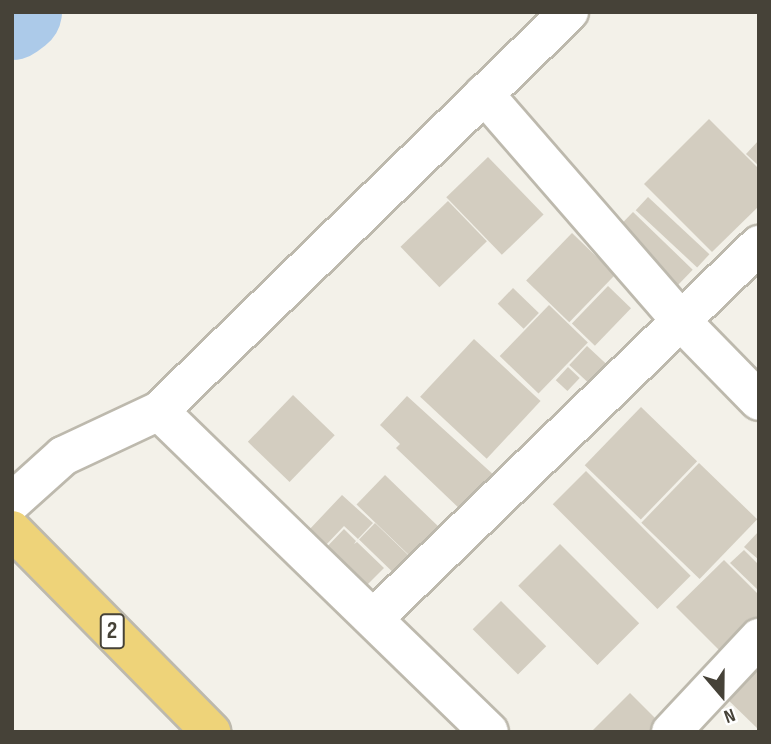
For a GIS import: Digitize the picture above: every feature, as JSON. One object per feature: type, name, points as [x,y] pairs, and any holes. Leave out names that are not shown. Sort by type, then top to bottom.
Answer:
[{"type":"highway","name":"2","points":[[12,530],[211,732]]},
{"type":"street","points":[[12,502],[63,456],[159,411],[569,12]]},
{"type":"street","points":[[484,94],[682,322],[759,401]]},
{"type":"street","points":[[375,617],[759,245]]},
{"type":"street","points":[[159,411],[375,617],[489,732]]},
{"type":"street","points":[[671,732],[759,638]]},
{"type":"building","points":[[709,119],[759,169],[759,206],[712,252],[644,184]]},
{"type":"building","points":[[759,140],[759,166],[746,154]]},
{"type":"building","points":[[488,157],[544,215],[502,255],[446,197]]},
{"type":"building","points":[[648,197],[709,254],[697,267],[636,210]]},
{"type":"building","points":[[448,201],[487,241],[439,287],[401,247]]},
{"type":"building","points":[[633,212],[693,270],[676,287],[616,229]]},
{"type":"building","points":[[572,233],[615,275],[569,322],[526,280]]},
{"type":"building","points":[[608,286],[631,308],[595,346],[572,323]]},
{"type":"building","points":[[513,288],[539,313],[524,329],[498,304]]},
{"type":"building","points":[[549,305],[588,343],[539,394],[500,356]]},
{"type":"building","points":[[474,339],[541,401],[487,459],[420,397]]},
{"type":"building","points":[[587,346],[616,373],[599,392],[569,365]]},
{"type":"building","points":[[568,367],[580,378],[567,391],[556,380]]},
{"type":"building","points":[[293,395],[335,435],[290,482],[248,442]]},
{"type":"building","points":[[407,396],[496,477],[463,512],[396,448],[400,444],[380,425]]},
{"type":"building","points":[[641,407],[697,461],[641,519],[585,465]]},
{"type":"building","points":[[699,463],[757,519],[700,579],[641,523]]},
{"type":"building","points":[[586,471],[691,576],[657,609],[553,504]]},
{"type":"building","points":[[385,475],[445,533],[417,563],[357,504]]},
{"type":"building","points":[[342,495],[373,523],[358,539],[344,526],[325,546],[308,531]]},
{"type":"building","points":[[375,523],[411,558],[395,574],[359,540]]},
{"type":"building","points":[[344,529],[356,541],[354,544],[357,542],[384,568],[361,591],[321,553]]},
{"type":"building","points":[[759,531],[759,560],[744,547]]},
{"type":"building","points":[[560,544],[639,623],[597,665],[518,586]]},
{"type":"building","points":[[744,550],[759,565],[759,591],[730,563]]},
{"type":"building","points":[[724,560],[759,595],[759,620],[724,655],[676,607]]},
{"type":"building","points":[[501,601],[546,646],[518,675],[473,629]]},
{"type":"building","points":[[759,660],[759,730],[723,695]]},
{"type":"building","points":[[630,693],[664,727],[659,732],[591,732]]},
{"type":"waterway","points":[[12,18],[20,12]]}]
